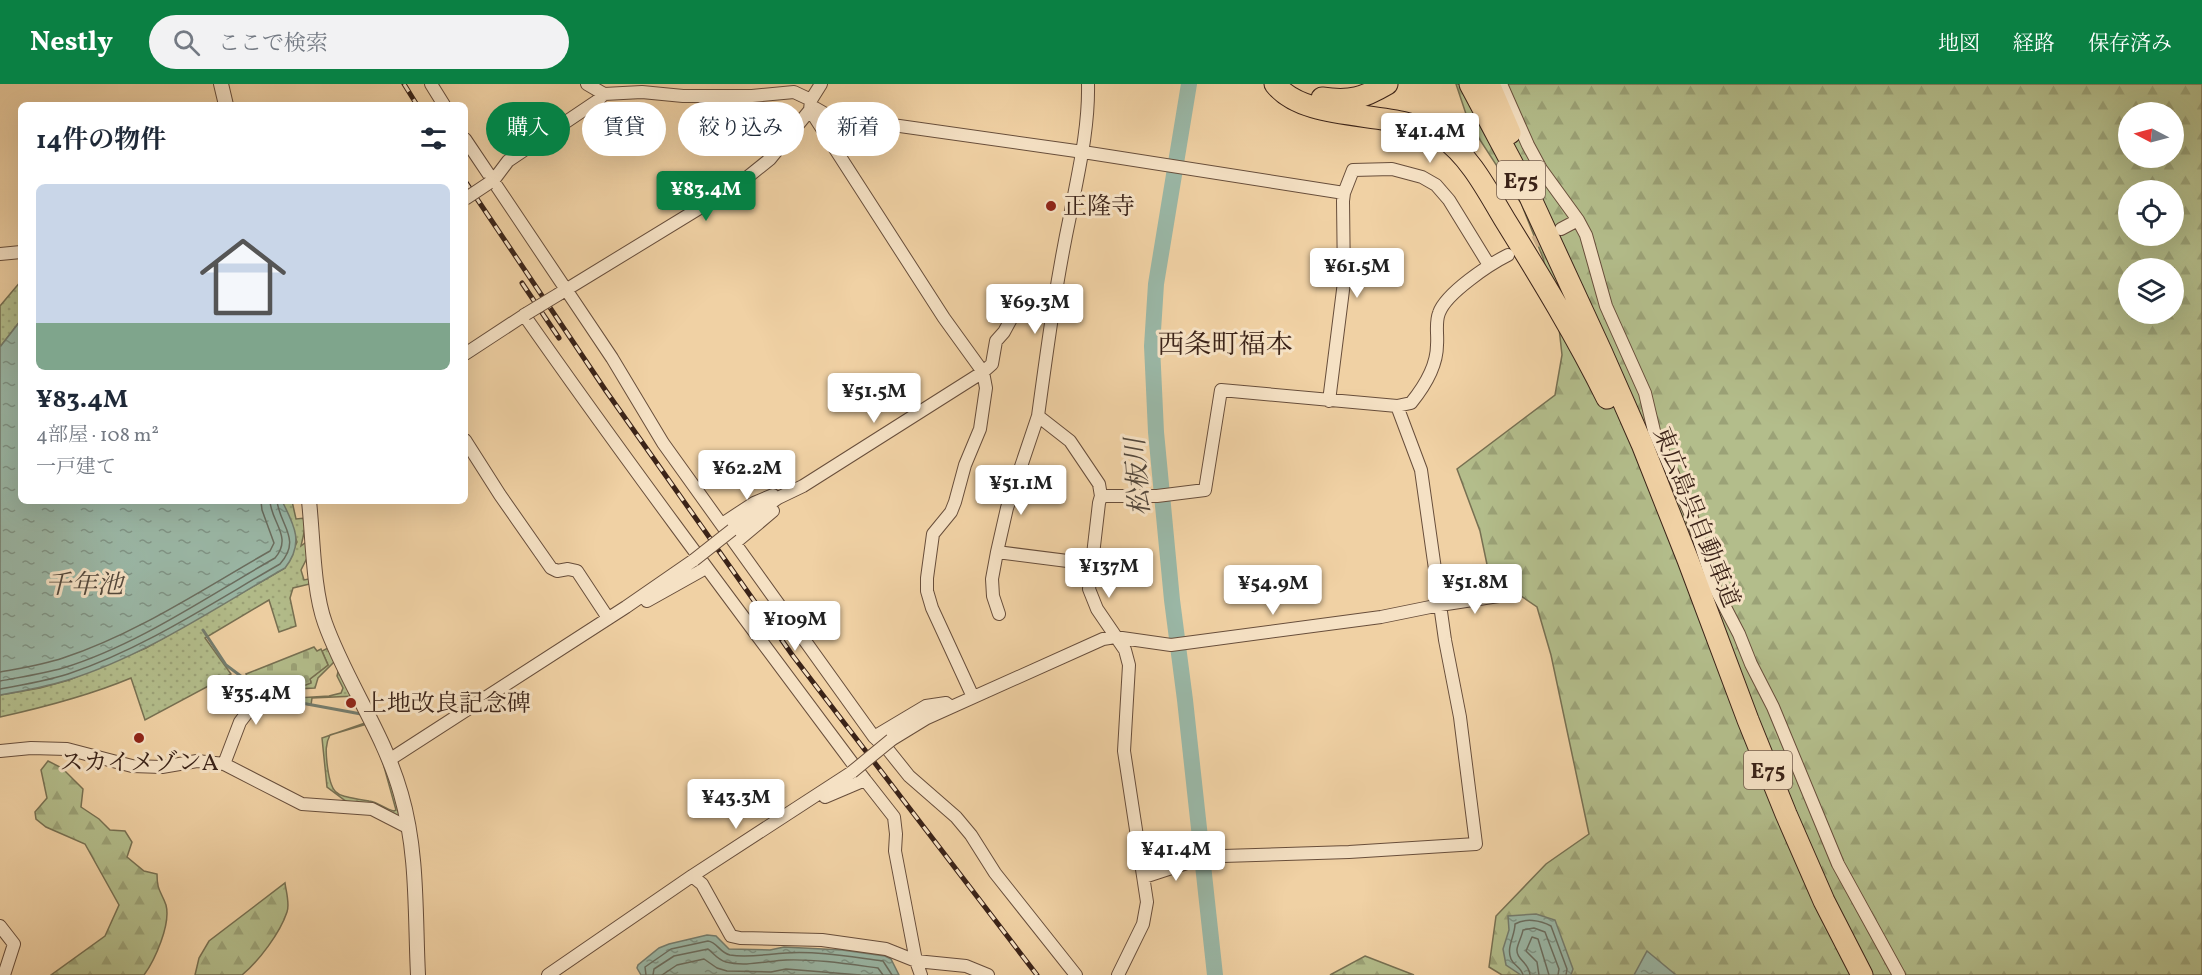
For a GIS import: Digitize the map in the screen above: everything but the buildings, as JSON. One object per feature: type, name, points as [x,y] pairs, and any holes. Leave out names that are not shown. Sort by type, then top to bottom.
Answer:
[{"type":"highway","points":[[1275,84],[1300,102],[1334,112],[1388,119],[1414,126],[1442,137],[1463,157],[1526,253],[1600,383],[1688,560]]},
{"type":"highway","points":[[1292,84],[1318,97],[1342,101],[1367,95],[1387,84]]},
{"type":"highway","name":"東広島呉自動車道","points":[[1470,84],[1530,197],[1641,444],[1786,814],[1824,901],[1862,975]]},
{"type":"highway","points":[[1489,84],[1538,197],[1567,277]]},
{"type":"street","points":[[221,84],[225,102]]},
{"type":"street","points":[[431,84],[442,102]]},
{"type":"street","points":[[587,84],[604,94],[642,92],[682,96],[752,96],[794,92],[829,116],[1083,152],[1344,193]]},
{"type":"street","points":[[468,352],[525,314],[739,184],[770,159],[810,105],[821,84]]},
{"type":"street","points":[[999,614],[993,596],[992,579],[1007,508],[1038,416],[1069,217],[1083,152],[1089,102],[1088,84]]},
{"type":"street","points":[[1501,84],[1537,161],[1586,235],[1606,306],[1645,393],[1654,431],[1691,515],[1714,586],[1739,634],[1750,664],[1773,707],[1838,864],[1899,975]]},
{"type":"street","points":[[468,197],[491,182],[508,161],[604,94]]},
{"type":"street","points":[[810,105],[944,318],[983,372],[986,388],[980,429],[965,465],[951,512],[933,534],[927,578],[927,591],[932,608],[973,697]]},
{"type":"street","points":[[468,144],[562,292],[612,358],[663,444],[727,527],[735,543],[874,736],[909,776],[956,818],[971,835],[995,873],[1076,975]]},
{"type":"street","points":[[1329,401],[1344,282],[1344,193],[1353,170],[1392,168],[1422,177],[1436,185],[1449,200],[1489,265]]},
{"type":"street","points":[[1561,229],[1578,220]]},
{"type":"street","points":[[0,254],[18,252]]},
{"type":"street","points":[[1101,496],[1157,496],[1205,490],[1221,390],[1397,406],[1411,403],[1421,391],[1432,368],[1437,348],[1438,313],[1446,302],[1489,265],[1508,255]]},
{"type":"street","points":[[389,760],[626,607],[694,560],[727,527],[803,486],[983,372],[992,364],[996,341],[1004,332],[1017,308],[1053,317]]},
{"type":"street","points":[[525,314],[607,434],[894,817],[895,851],[916,961],[921,975]]},
{"type":"street","points":[[1143,877],[1199,859],[1223,856],[1349,852],[1476,844],[1460,717],[1440,605],[1421,470],[1397,406]]},
{"type":"street","points":[[1038,416],[1070,441],[1099,484],[1101,496],[1089,589],[1097,609],[1115,637],[1129,645],[1172,645],[1381,617],[1505,595]]},
{"type":"street","points":[[468,445],[551,568],[557,572],[568,569],[577,571],[608,618]]},
{"type":"street","points":[[735,543],[766,515],[804,490],[803,486]]},
{"type":"street","points":[[309,504],[324,621],[389,760],[401,794],[409,828],[412,842],[417,975]]},
{"type":"street","points":[[997,552],[1091,564]]},
{"type":"street","points":[[626,607],[629,612],[706,567]]},
{"type":"street","points":[[548,975],[692,876],[796,810],[852,772],[891,740],[927,718],[1103,639],[1115,637]]},
{"type":"street","points":[[1118,975],[1143,924],[1147,902],[1124,751],[1129,645]]},
{"type":"street","points":[[224,764],[240,722],[253,705],[246,693]]},
{"type":"street","points":[[874,736],[927,706],[946,703],[950,707]]},
{"type":"street","points":[[0,751],[31,748],[67,749],[132,766],[162,767],[197,761],[224,764],[302,804],[372,809],[409,828]]},
{"type":"street","points":[[796,810],[865,780]]},
{"type":"street","points":[[692,876],[702,884],[731,936],[822,940],[886,948],[916,961],[966,966],[988,975]]},
{"type":"street","points":[[0,926],[14,944],[4,975]]},
{"type":"green space","points":[[1456,84],[2202,84],[2202,975],[1502,975],[1489,967],[1496,916],[1546,864],[1589,834],[1551,655],[1537,607],[1489,574],[1480,531],[1457,469],[1555,395],[1562,355],[1557,310],[1543,258],[1521,203],[1469,123]]},
{"type":"green space","points":[[18,285],[18,324],[0,347],[0,306]]},
{"type":"green space","points":[[283,504],[293,504],[296,519],[305,518],[306,524],[301,546],[309,540],[310,552],[301,570],[304,580],[314,578],[314,583],[293,588],[290,598],[296,626],[279,632],[269,600],[205,638],[231,674],[145,720],[131,678],[66,700],[0,717],[0,695],[69,680],[146,648],[285,568],[297,542]]},
{"type":"green space","points":[[314,647],[317,651],[321,649],[328,665],[310,679],[311,683],[293,692],[281,695],[272,694],[265,687],[260,689],[246,674]]},
{"type":"green space","points":[[328,648],[335,661],[318,678],[315,688],[296,689],[297,698],[341,693],[343,688],[337,676],[339,668],[355,696],[312,698],[311,705],[265,698],[257,702],[253,696],[265,687],[271,694],[295,689],[311,682],[310,679],[328,665],[322,651]]},
{"type":"green space","points":[[368,722],[386,768],[399,815],[397,817],[347,802],[327,787],[322,738],[330,735],[326,756],[334,789],[343,796],[396,810],[383,763],[367,724],[334,734]]},
{"type":"green space","points":[[48,761],[62,768],[83,789],[81,807],[110,830],[125,831],[132,842],[127,857],[144,871],[157,874],[159,888],[166,905],[166,922],[157,951],[144,975],[51,975],[105,936],[119,905],[85,844],[46,827],[36,819],[35,812],[47,798],[41,770]]},
{"type":"green space","points":[[285,883],[288,905],[284,920],[268,946],[249,969],[242,975],[195,975],[199,958],[209,941]]},
{"type":"green space","points":[[1365,956],[1414,975],[1330,975]]},
{"type":"water","name":"千年池","points":[[18,324],[18,504],[284,504],[296,535],[294,551],[285,568],[206,615],[125,658],[68,680],[0,695],[0,347]]},
{"type":"water","points":[[1536,914],[1555,920],[1573,969],[1571,975],[1521,975],[1506,965],[1503,949],[1509,930],[1508,916]]},
{"type":"water","points":[[707,935],[716,936],[729,949],[770,950],[784,947],[842,950],[885,956],[891,959],[899,975],[641,975],[637,968],[659,948]]},
{"type":"water","points":[[1647,951],[1676,975],[1634,975]]},
{"type":"waterway","name":"松板川","points":[[1189,84],[1156,284],[1152,346],[1156,432],[1172,600],[1215,975]]},
{"type":"waterway","points":[[203,630],[226,665],[269,697],[361,714]]},
{"type":"tunnel","points":[[1518,250],[1553,233]]},
{"type":"railway","points":[[404,84],[415,102]]},
{"type":"railway","points":[[468,185],[606,391],[793,656],[1037,975]]},
{"type":"railway","points":[[522,283],[559,338]]},
{"type":"place","name":"正隆寺","points":[[1051,206]]},
{"type":"place","name":"上地改良記念碑","points":[[351,703]]},
{"type":"place","name":"スカイメゾンA","points":[[139,738]]},
{"type":"district","name":"西条町福本","points":[[1225,344]]}]
